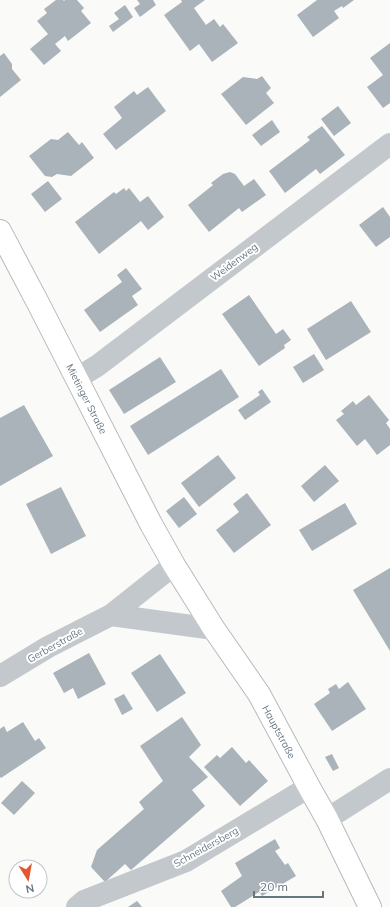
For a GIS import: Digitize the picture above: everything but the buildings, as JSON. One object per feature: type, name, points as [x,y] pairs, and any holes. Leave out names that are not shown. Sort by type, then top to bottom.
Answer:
[{"type":"main road","name":"Mietinger Straße","points":[[0,232],[77,378],[147,517],[174,565]]},
{"type":"main road","name":"Hauptstraße","points":[[174,565],[214,629],[259,694],[327,819],[370,907]]},
{"type":"street","name":"Weidenweg","points":[[77,378],[97,366],[390,144]]},
{"type":"street","name":"Gerberstraße","points":[[0,676],[48,647],[111,615],[174,565]]},
{"type":"street","points":[[111,615],[214,629]]},
{"type":"street","points":[[327,819],[390,779]]},
{"type":"street","name":"Schneidersberg","points":[[77,907],[84,901],[186,861],[309,787]]}]
